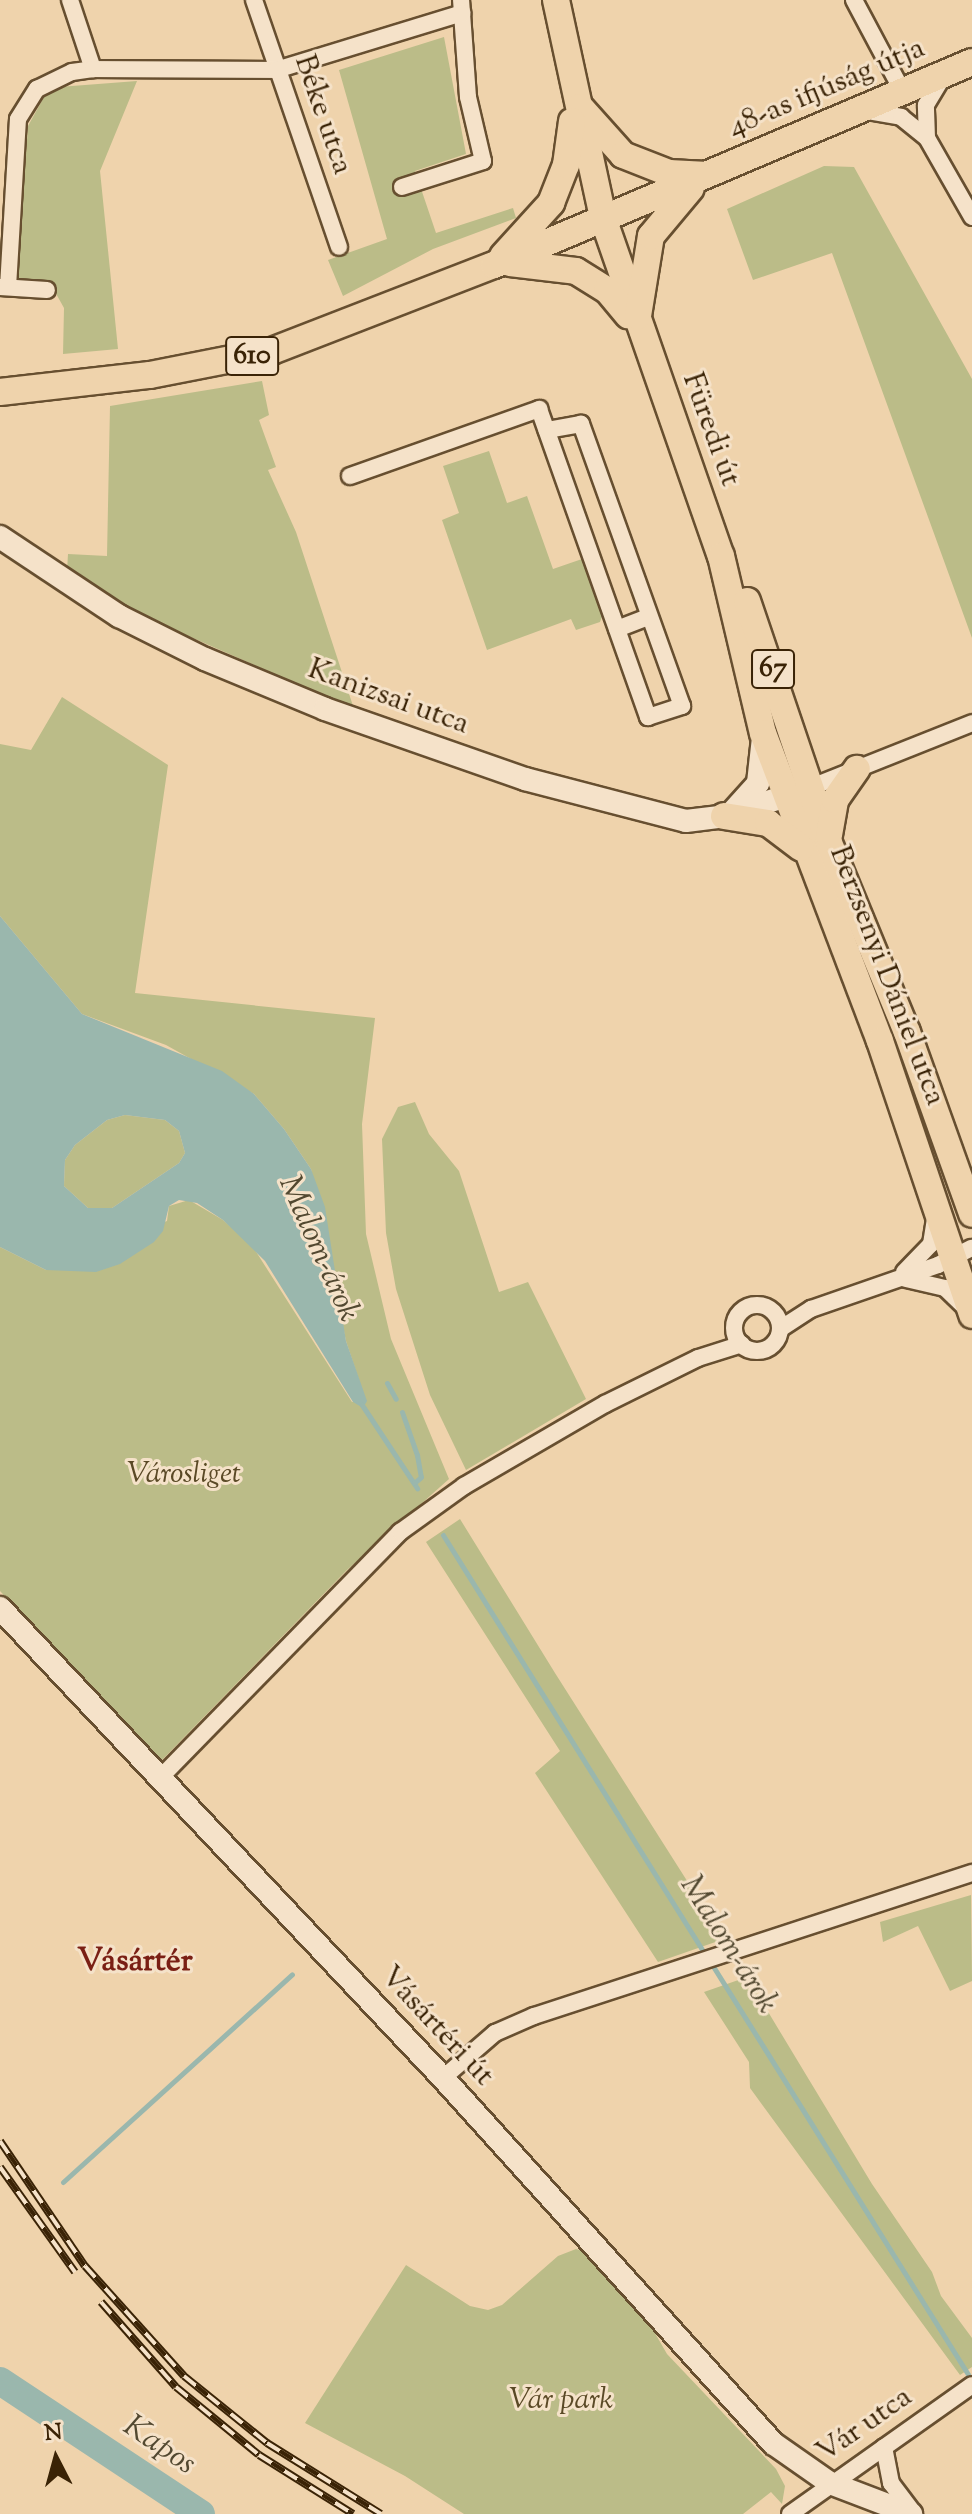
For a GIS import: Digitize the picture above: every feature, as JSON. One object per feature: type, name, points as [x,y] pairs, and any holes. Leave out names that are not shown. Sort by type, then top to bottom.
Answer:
[{"type":"main road","name":"67","points":[[556,0],[573,98],[603,218],[637,325]]},
{"type":"main road","name":"48-as ifjúság útja","points":[[707,176],[961,67]]},
{"type":"main road","points":[[573,98],[623,155],[669,173],[707,176]]},
{"type":"main road","points":[[494,265],[551,203],[566,165],[573,98]]},
{"type":"main road","points":[[637,325],[651,236],[665,214],[707,176]]},
{"type":"main road","name":"610","points":[[0,389],[46,387],[210,366],[272,351],[494,265],[707,176]]},
{"type":"main road","points":[[494,265],[524,261],[576,271],[607,290],[637,325]]},
{"type":"main road","name":"Füredi út","points":[[637,325],[721,556],[763,733],[783,797]]},
{"type":"main road","name":"Füredi út","points":[[721,556],[754,615],[810,788]]},
{"type":"main road","points":[[829,843],[835,800],[857,769]]},
{"type":"main road","name":"Berzsenyi Dániel utca","points":[[810,788],[967,1192],[972,1214]]},
{"type":"main road","name":"Berzsenyi Dániel utca","points":[[783,797],[935,1197],[963,1252],[972,1315]]},
{"type":"main road","points":[[724,816],[768,823],[803,850]]},
{"type":"street","points":[[70,0],[93,69]]},
{"type":"street","name":"Béke utca","points":[[254,0],[339,247]]},
{"type":"street","points":[[854,0],[903,92]]},
{"type":"street","points":[[47,290],[4,287],[18,119],[37,89],[72,72],[93,69],[276,70],[461,6],[468,97],[483,161],[402,187]]},
{"type":"street","points":[[927,138],[926,105],[961,67]]},
{"type":"street","points":[[859,111],[901,117],[927,138],[972,217]]},
{"type":"street","points":[[350,476],[539,409],[648,717],[682,706],[581,424],[547,430]]},
{"type":"street","name":"Kanizsai utca","points":[[0,537],[119,616],[325,709],[525,779],[657,817],[686,821],[724,816],[783,797]]},
{"type":"street","points":[[617,629],[649,617]]},
{"type":"street","points":[[783,797],[972,723]]},
{"type":"street","points":[[724,816],[746,801],[758,783],[763,733]]},
{"type":"street","points":[[896,1278],[931,1244],[935,1197]]},
{"type":"street","points":[[160,1778],[400,1532],[476,1478],[605,1404],[738,1338],[767,1348],[778,1322],[963,1252]]},
{"type":"street","points":[[896,1278],[945,1288],[972,1315]]},
{"type":"street","points":[[738,1338],[736,1319],[750,1306],[763,1305],[778,1322]]},
{"type":"street","name":"Vásártéri út","points":[[0,1608],[443,2078],[774,2444],[830,2483],[913,2514]]},
{"type":"street","points":[[443,2078],[495,2033],[698,1962],[972,1873]]},
{"type":"street","name":"Vár utca","points":[[790,2514],[970,2387]]},
{"type":"street","points":[[884,2447],[891,2483],[913,2514]]},
{"type":"green space","points":[[444,37],[466,154],[415,171],[436,233],[513,208],[516,218],[433,249],[343,296],[328,260],[387,239],[339,70]]},
{"type":"green space","points":[[137,81],[100,171],[118,349],[63,354],[64,308],[49,281],[17,279],[28,126],[44,97],[59,87]]},
{"type":"green space","points":[[824,166],[854,167],[972,379],[972,638],[832,253],[753,280],[727,209]]},
{"type":"green space","points":[[262,381],[269,415],[259,420],[276,467],[268,470],[296,532],[354,709],[120,606],[67,571],[68,554],[107,556],[110,406]]},
{"type":"green space","points":[[489,451],[507,503],[527,496],[553,569],[582,559],[603,614],[600,622],[576,630],[571,619],[487,650],[442,520],[459,513],[443,466]]},
{"type":"green space","name":"Városliget","points":[[62,697],[168,765],[135,993],[375,1018],[362,1124],[366,1234],[391,1339],[449,1479],[347,1570],[161,1761],[0,1591],[0,1247],[46,1270],[167,1221],[169,1206],[189,1200],[223,1220],[253,1247],[352,1402],[366,1401],[346,1341],[311,1169],[284,1129],[254,1094],[166,1045],[82,1014],[0,916],[0,744],[31,750]]},
{"type":"green space","points":[[415,1102],[429,1134],[459,1171],[499,1292],[528,1282],[586,1399],[466,1470],[430,1395],[396,1289],[386,1233],[382,1139],[398,1107]]},
{"type":"green space","points":[[125,1115],[165,1120],[179,1131],[185,1153],[179,1163],[112,1208],[88,1208],[64,1186],[65,1160],[75,1145],[107,1120]]},
{"type":"green space","points":[[460,1519],[724,1939],[658,1962],[535,1773],[560,1751],[426,1542]]},
{"type":"green space","points":[[971,1895],[972,1981],[950,1991],[918,1926],[883,1942],[880,1922]]},
{"type":"green space","points":[[747,1977],[872,2184],[932,2272],[941,2296],[972,2338],[972,2367],[960,2375],[750,2088],[749,2062],[704,1992]]},
{"type":"green space","name":"Vár park","points":[[576,2249],[586,2252],[644,2314],[667,2354],[776,2469],[785,2486],[782,2504],[771,2492],[743,2514],[464,2514],[405,2476],[305,2423],[406,2265],[470,2306],[488,2310],[502,2305],[558,2256]]},
{"type":"water","points":[[0,916],[82,1014],[222,1071],[254,1094],[284,1129],[311,1169],[325,1207],[346,1341],[367,1401],[363,1408],[353,1402],[265,1261],[223,1220],[197,1203],[179,1200],[169,1206],[163,1231],[154,1242],[120,1264],[96,1272],[46,1270],[0,1247]],"holes":[[[125,1115],[165,1120],[179,1131],[185,1153],[179,1163],[112,1208],[88,1208],[64,1186],[65,1160],[75,1145],[107,1120]]]},
{"type":"waterway","points":[[387,1383],[396,1399]]},
{"type":"waterway","name":"Malom-árok","points":[[362,1405],[417,1488]]},
{"type":"waterway","points":[[402,1412],[421,1477],[414,1483]]},
{"type":"waterway","name":"Malom-árok","points":[[443,1535],[705,1955]]},
{"type":"waterway","name":"Malom-árok","points":[[711,1963],[972,2380]]},
{"type":"waterway","points":[[63,2182],[292,1974]]},
{"type":"waterway","name":"Kapos","points":[[0,2381],[201,2514]]},
{"type":"railway","points":[[0,2141],[85,2266],[184,2376],[267,2443],[381,2514]]},
{"type":"railway","points":[[0,2167],[75,2272]]},
{"type":"railway","points":[[101,2302],[176,2387],[259,2455],[353,2514]]},
{"type":"district","name":"Vásártér","points":[[135,1962]]}]
